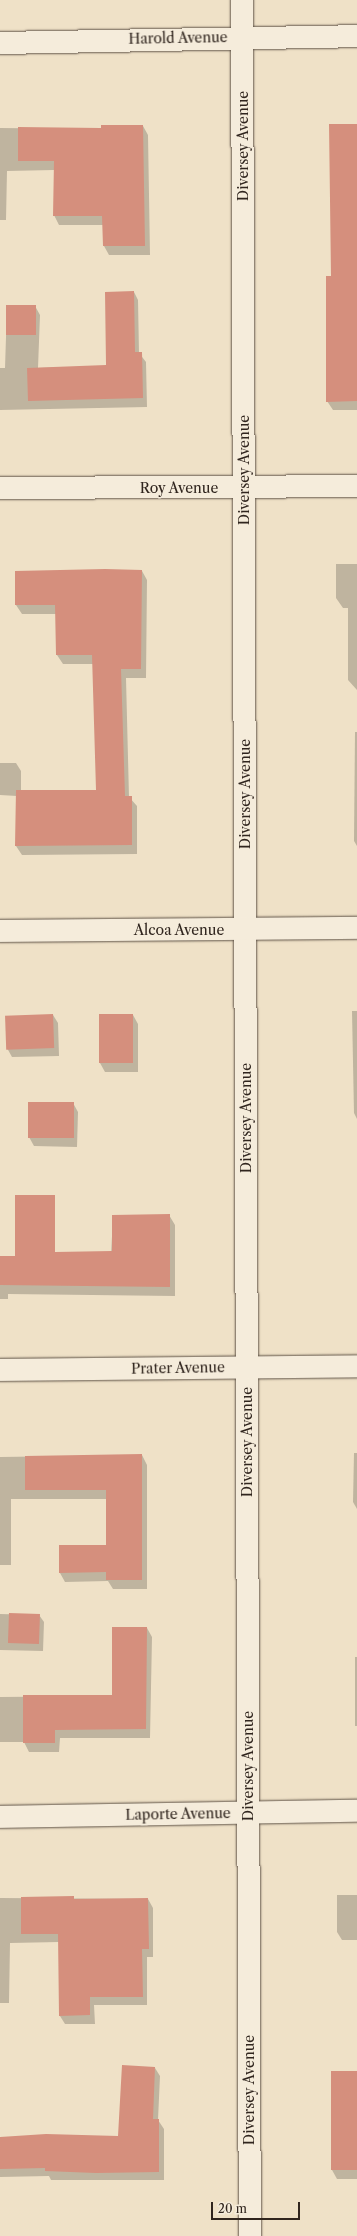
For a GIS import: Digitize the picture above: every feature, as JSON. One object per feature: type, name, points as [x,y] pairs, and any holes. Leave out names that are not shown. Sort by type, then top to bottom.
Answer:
[{"type":"street","name":"Diversey Avenue","points":[[242,0],[250,2236]]},
{"type":"street","name":"Harold Avenue","points":[[0,42],[243,36],[357,36]]},
{"type":"street","name":"Roy Avenue","points":[[0,488],[244,488],[357,486]]},
{"type":"street","name":"Alcoa Avenue","points":[[0,931],[357,928]]},
{"type":"street","name":"Prater Avenue","points":[[0,1370],[357,1366]]},
{"type":"street","name":"Laporte Avenue","points":[[0,1817],[357,1812]]},
{"type":"building","points":[[329,124],[357,124],[357,401],[326,402],[326,276],[331,276]]},
{"type":"building","points":[[101,125],[143,125],[145,246],[103,246],[102,216],[53,216],[54,161],[18,161],[18,127],[101,128]]},
{"type":"building","points":[[134,291],[135,352],[142,352],[143,398],[28,401],[27,368],[106,365],[105,292]]},
{"type":"building","points":[[6,305],[36,305],[36,335],[6,335]]},
{"type":"building","points":[[105,569],[142,570],[141,669],[121,669],[125,796],[132,796],[132,845],[15,846],[16,790],[96,790],[92,655],[56,655],[55,605],[15,605],[15,571]]},
{"type":"building","points":[[53,1014],[54,1048],[6,1050],[5,1016]]},
{"type":"building","points":[[99,1014],[133,1014],[133,1063],[99,1063]]},
{"type":"building","points":[[28,1102],[74,1102],[74,1138],[28,1138]]},
{"type":"building","points":[[15,1195],[55,1195],[55,1252],[112,1251],[112,1215],[170,1214],[170,1287],[0,1285],[0,1256],[15,1256]]},
{"type":"building","points":[[142,1454],[142,1580],[106,1580],[106,1572],[59,1573],[59,1545],[106,1545],[106,1490],[25,1490],[25,1456]]},
{"type":"building","points":[[9,1613],[40,1614],[39,1644],[8,1643]]},
{"type":"building","points":[[112,1627],[147,1627],[146,1729],[55,1730],[55,1743],[23,1743],[23,1695],[112,1695]]},
{"type":"building","points":[[74,1896],[74,1899],[148,1898],[149,1949],[142,1949],[143,1997],[90,1997],[90,2015],[59,2016],[58,1934],[21,1934],[21,1897]]},
{"type":"building","points":[[122,2065],[155,2067],[153,2119],[159,2119],[159,2172],[96,2173],[45,2171],[45,2168],[0,2169],[0,2137],[46,2134],[118,2136]]},
{"type":"building","points":[[331,2071],[357,2071],[357,2170],[331,2170]]}]
